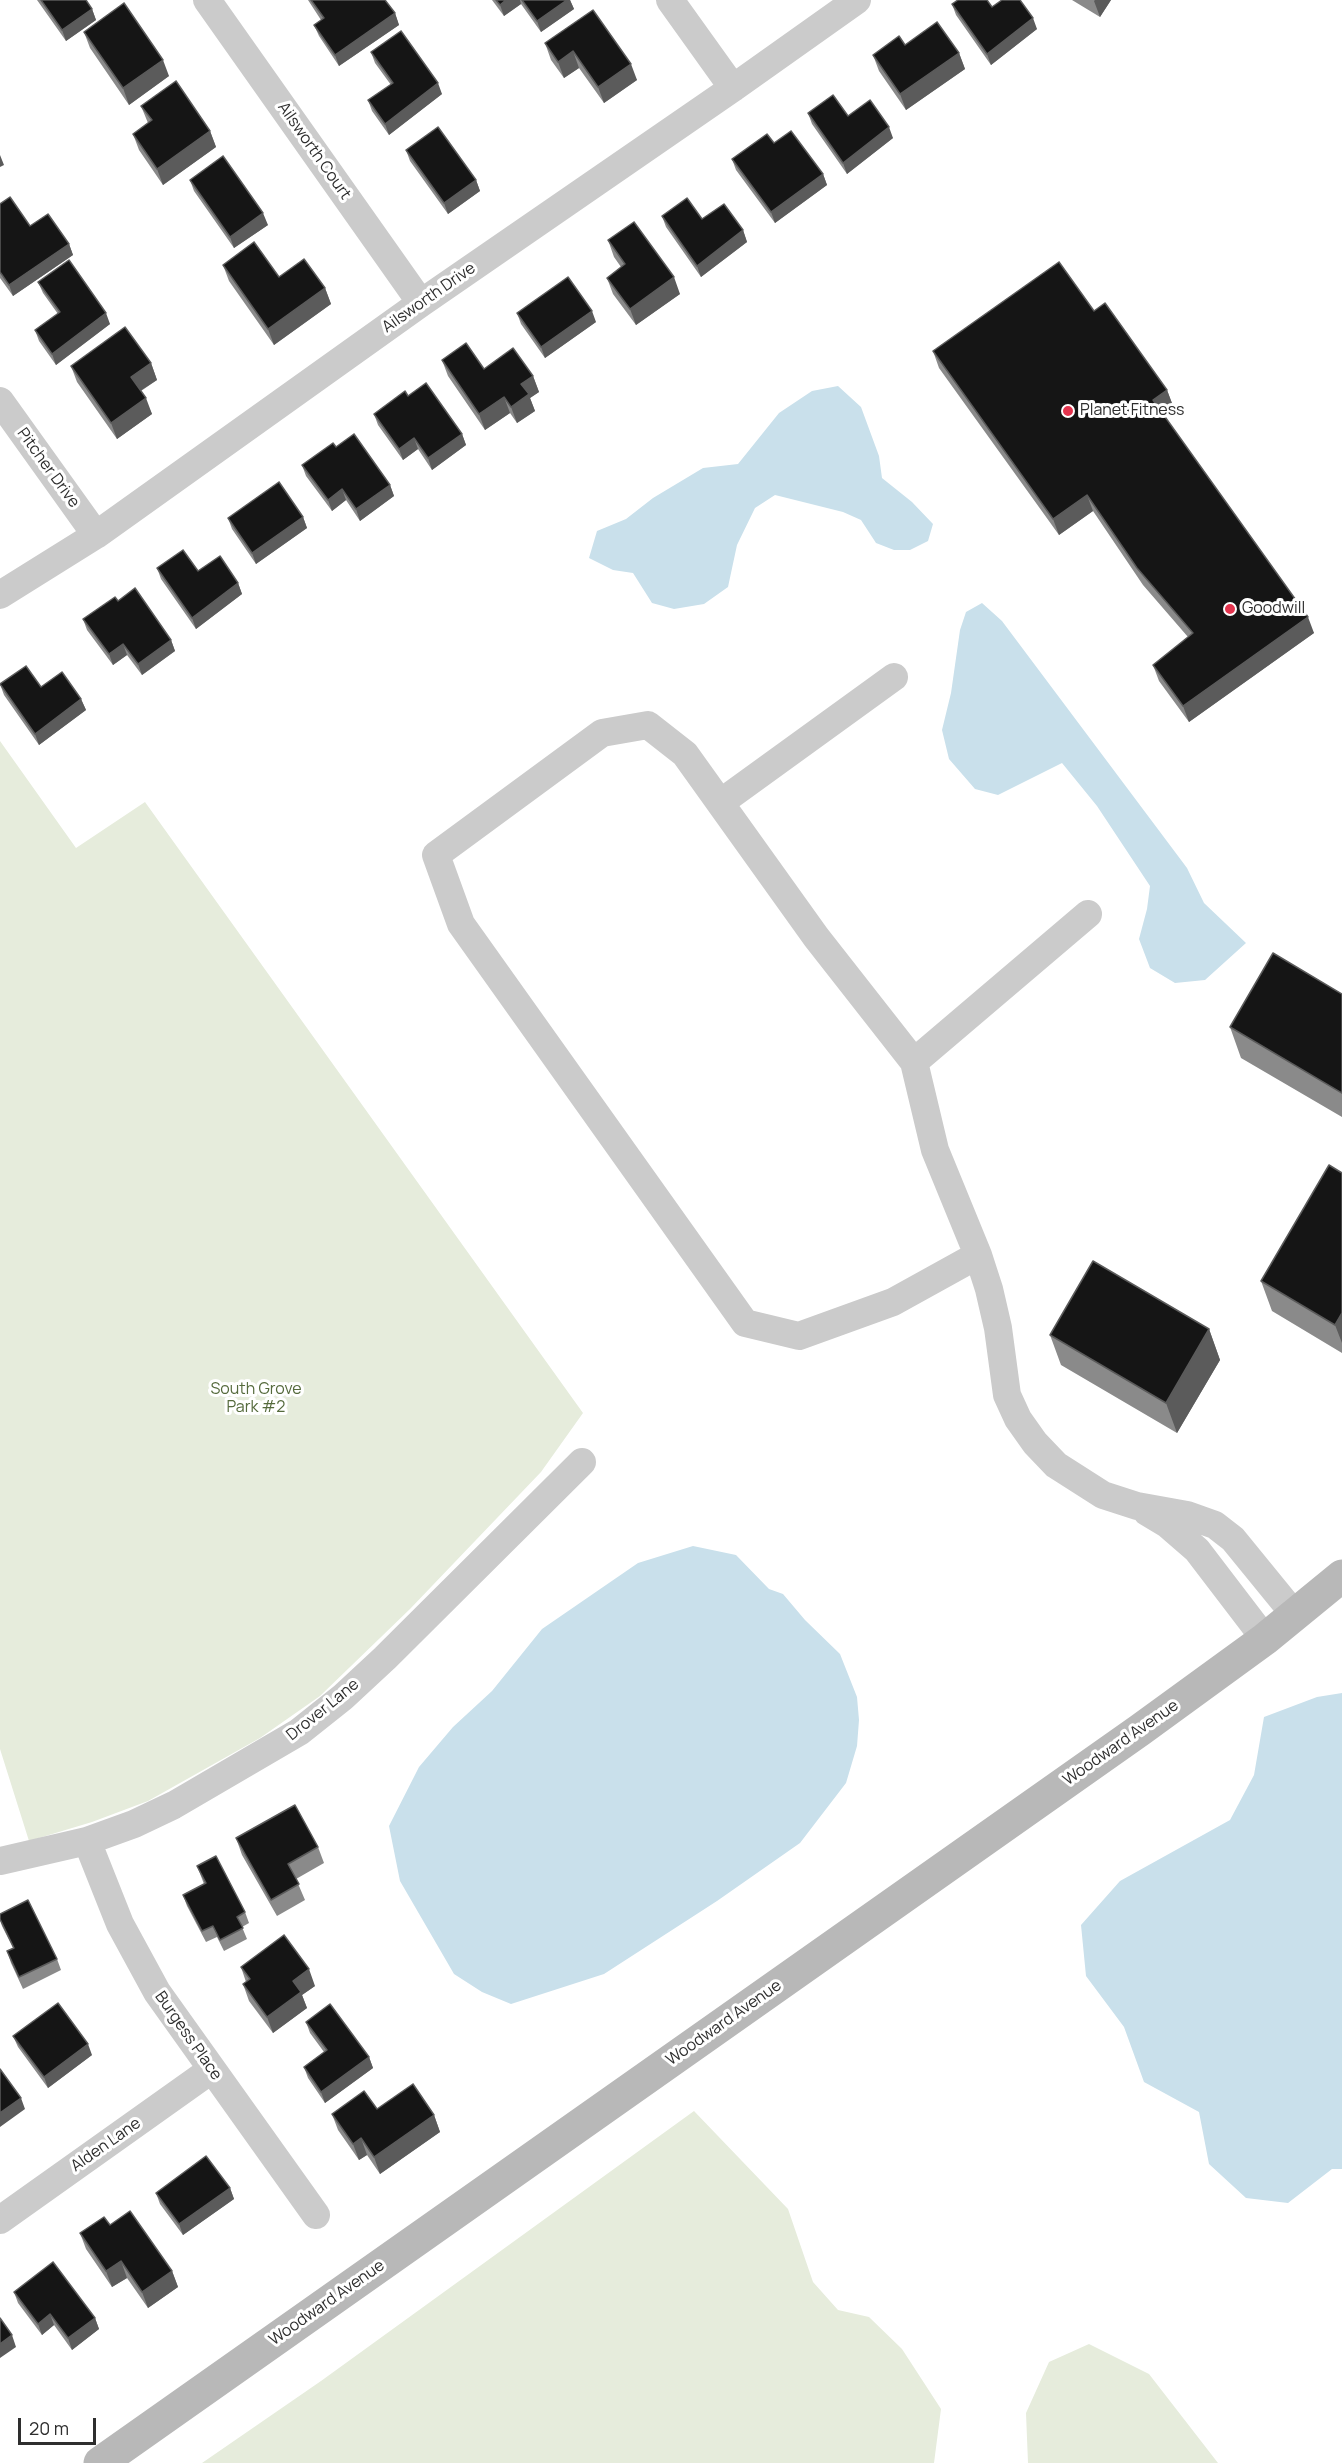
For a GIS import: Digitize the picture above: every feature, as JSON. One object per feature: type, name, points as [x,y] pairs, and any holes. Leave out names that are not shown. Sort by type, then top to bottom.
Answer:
[{"type":"main road","name":"Woodward Avenue","points":[[100,2463],[1140,1731],[1265,1639],[1342,1576]]},
{"type":"street","name":"Ailsworth Court","points":[[207,0],[421,303]]},
{"type":"street","points":[[670,0],[733,88]]},
{"type":"street","name":"Ailsworth Drive","points":[[0,595],[96,535],[421,303],[857,0]]},
{"type":"street","name":"Pitcher Drive","points":[[0,401],[96,535]]},
{"type":"street","points":[[720,803],[894,677]]},
{"type":"street","points":[[978,1255],[893,1302],[799,1336],[745,1323],[461,924],[436,855],[602,733],[648,725],[685,754],[816,937],[914,1062],[935,1150],[978,1255],[989,1289],[998,1328],[1007,1395],[1018,1419],[1035,1443],[1056,1465],[1103,1495],[1137,1506],[1187,1515],[1215,1525],[1233,1539],[1295,1615]]},
{"type":"street","points":[[914,1062],[1088,914]]},
{"type":"street","name":"Drover Lane","points":[[0,1861],[87,1841],[134,1824],[174,1805],[299,1732],[385,1658],[582,1462]]},
{"type":"street","points":[[1137,1506],[1167,1524],[1197,1550],[1237,1599],[1265,1639]]},
{"type":"street","name":"Burgess Place","points":[[87,1841],[120,1924],[156,1992],[316,2215]]},
{"type":"street","name":"Alden Lane","points":[[0,2220],[211,2070]]},
{"type":"green space","name":"South Grove Park #2","points":[[0,741],[76,848],[145,802],[583,1413],[541,1472],[410,1609],[320,1696],[260,1738],[148,1801],[92,1822],[29,1841],[0,1749]]},
{"type":"green space","points":[[694,2111],[788,2209],[813,2282],[838,2310],[869,2317],[902,2349],[941,2409],[934,2463],[202,2463],[321,2381]]},
{"type":"green space","points":[[1089,2344],[1149,2374],[1218,2463],[1028,2463],[1026,2413],[1049,2362]]},
{"type":"water","points":[[838,386],[861,407],[879,456],[882,478],[912,502],[933,524],[928,541],[910,550],[894,550],[876,543],[861,520],[843,512],[775,495],[755,508],[737,545],[728,587],[704,604],[674,609],[652,603],[633,573],[613,570],[589,558],[597,531],[626,519],[653,498],[703,468],[738,464],[779,413],[812,391]]},
{"type":"water","points":[[982,603],[1002,621],[1187,868],[1204,903],[1246,943],[1205,980],[1175,983],[1150,968],[1139,939],[1150,886],[1097,806],[1062,763],[998,795],[975,789],[949,759],[942,730],[951,693],[960,630],[966,612]]},
{"type":"water","points":[[693,1546],[736,1555],[769,1589],[783,1594],[805,1620],[840,1654],[857,1697],[859,1720],[857,1746],[846,1783],[800,1843],[717,1901],[604,1974],[511,2004],[482,1992],[454,1974],[400,1881],[389,1826],[419,1767],[453,1727],[492,1691],[542,1629],[638,1563]]},
{"type":"water","points":[[1342,1693],[1342,2169],[1332,2169],[1288,2203],[1246,2198],[1209,2164],[1199,2112],[1144,2082],[1124,2027],[1086,1976],[1081,1925],[1120,1881],[1230,1820],[1254,1775],[1264,1717],[1317,1697]]},
{"type":"building","points":[[41,0],[86,0],[92,9],[62,30]]},
{"type":"building","points":[[311,0],[385,0],[395,13],[335,55],[314,25],[324,18]]},
{"type":"building","points":[[496,0],[506,0],[500,5]]},
{"type":"building","points":[[522,0],[567,0],[537,21]]},
{"type":"building","points":[[958,0],[987,0],[992,7],[1002,0],[1020,0],[1033,18],[987,54],[952,4]]},
{"type":"building","points":[[124,3],[163,60],[123,88],[84,32]]},
{"type":"building","points":[[593,10],[631,64],[598,87],[573,51],[558,62],[545,43]]},
{"type":"building","points":[[937,22],[959,53],[900,94],[873,55],[899,36],[905,45]]},
{"type":"building","points":[[401,31],[438,83],[385,124],[368,100],[393,83],[371,52]]},
{"type":"building","points":[[176,81],[210,131],[157,169],[133,134],[152,120],[141,106]]},
{"type":"building","points":[[833,95],[848,116],[870,100],[889,127],[843,163],[808,113]]},
{"type":"building","points":[[438,127],[476,180],[444,203],[406,150]]},
{"type":"building","points":[[791,131],[823,174],[771,212],[732,159],[767,134],[774,143]]},
{"type":"building","points":[[223,156],[263,213],[230,237],[190,180]]},
{"type":"building","points":[[10,197],[30,226],[48,214],[69,244],[9,285],[0,272],[0,204]]},
{"type":"building","points":[[687,198],[702,219],[724,204],[743,230],[697,266],[662,216]]},
{"type":"building","points":[[634,222],[674,277],[630,309],[607,278],[625,264],[608,240]]},
{"type":"building","points":[[254,242],[279,277],[304,259],[325,288],[268,329],[223,265]]},
{"type":"building","points":[[69,260],[106,313],[52,354],[35,330],[60,312],[38,282]]},
{"type":"building","points":[[1059,262],[1094,311],[1105,303],[1167,390],[1153,400],[1308,617],[1183,706],[1153,665],[1193,633],[1137,568],[1087,495],[1053,519],[933,351]]},
{"type":"building","points":[[568,277],[592,311],[541,347],[517,313]]},
{"type":"building","points":[[125,327],[151,363],[131,377],[146,398],[111,423],[71,366]]},
{"type":"building","points":[[466,343],[484,369],[513,348],[533,376],[521,384],[529,394],[511,407],[504,397],[479,414],[442,360]]},
{"type":"building","points":[[426,383],[462,434],[428,458],[414,438],[399,449],[374,414],[405,391],[408,396]]},
{"type":"building","points":[[354,434],[390,485],[356,509],[342,489],[328,500],[302,465],[333,443],[336,447]]},
{"type":"building","points":[[279,482],[303,517],[252,553],[228,518]]},
{"type":"building","points":[[183,550],[198,571],[220,556],[238,583],[192,618],[157,568]]},
{"type":"building","points":[[135,588],[171,640],[138,664],[123,644],[109,654],[83,619],[115,597],[118,601]]},
{"type":"building","points":[[26,666],[41,687],[62,672],[81,699],[35,734],[0,684]]},
{"type":"building","points":[[1273,953],[1342,994],[1342,1093],[1230,1027]]},
{"type":"building","points":[[1329,1165],[1342,1173],[1342,1313],[1335,1325],[1261,1281]]},
{"type":"building","points":[[1093,1261],[1209,1329],[1166,1403],[1050,1335]]},
{"type":"building","points":[[295,1805],[318,1847],[288,1864],[299,1884],[271,1900],[236,1838]]},
{"type":"building","points":[[216,1856],[245,1912],[237,1917],[243,1928],[220,1940],[213,1926],[202,1931],[183,1895],[206,1883],[197,1866]]},
{"type":"building","points":[[28,1900],[57,1959],[19,1977],[7,1951],[14,1948],[0,1919],[0,1914]]},
{"type":"building","points":[[284,1935],[309,1969],[293,1981],[301,1992],[267,2017],[243,1984],[250,1979],[241,1967]]},
{"type":"building","points":[[58,2003],[88,2044],[44,2077],[13,2036]]},
{"type":"building","points":[[330,2004],[369,2057],[321,2092],[304,2067],[327,2050],[306,2022]]},
{"type":"building","points":[[0,2069],[21,2098],[0,2113]]},
{"type":"building","points":[[413,2084],[434,2115],[374,2157],[361,2138],[353,2144],[332,2114],[364,2091],[377,2109]]},
{"type":"building","points":[[206,2156],[230,2188],[179,2224],[156,2193]]},
{"type":"building","points":[[130,2211],[172,2271],[142,2292],[121,2261],[106,2271],[80,2233],[104,2217],[110,2225]]},
{"type":"building","points":[[53,2262],[95,2318],[68,2338],[50,2314],[38,2324],[14,2292]]},
{"type":"building","points":[[0,2318],[12,2335],[0,2344]]},
{"type":"place","name":"Planet Fitness","points":[[1068,411]]},
{"type":"place","name":"Goodwill","points":[[1230,609]]}]
